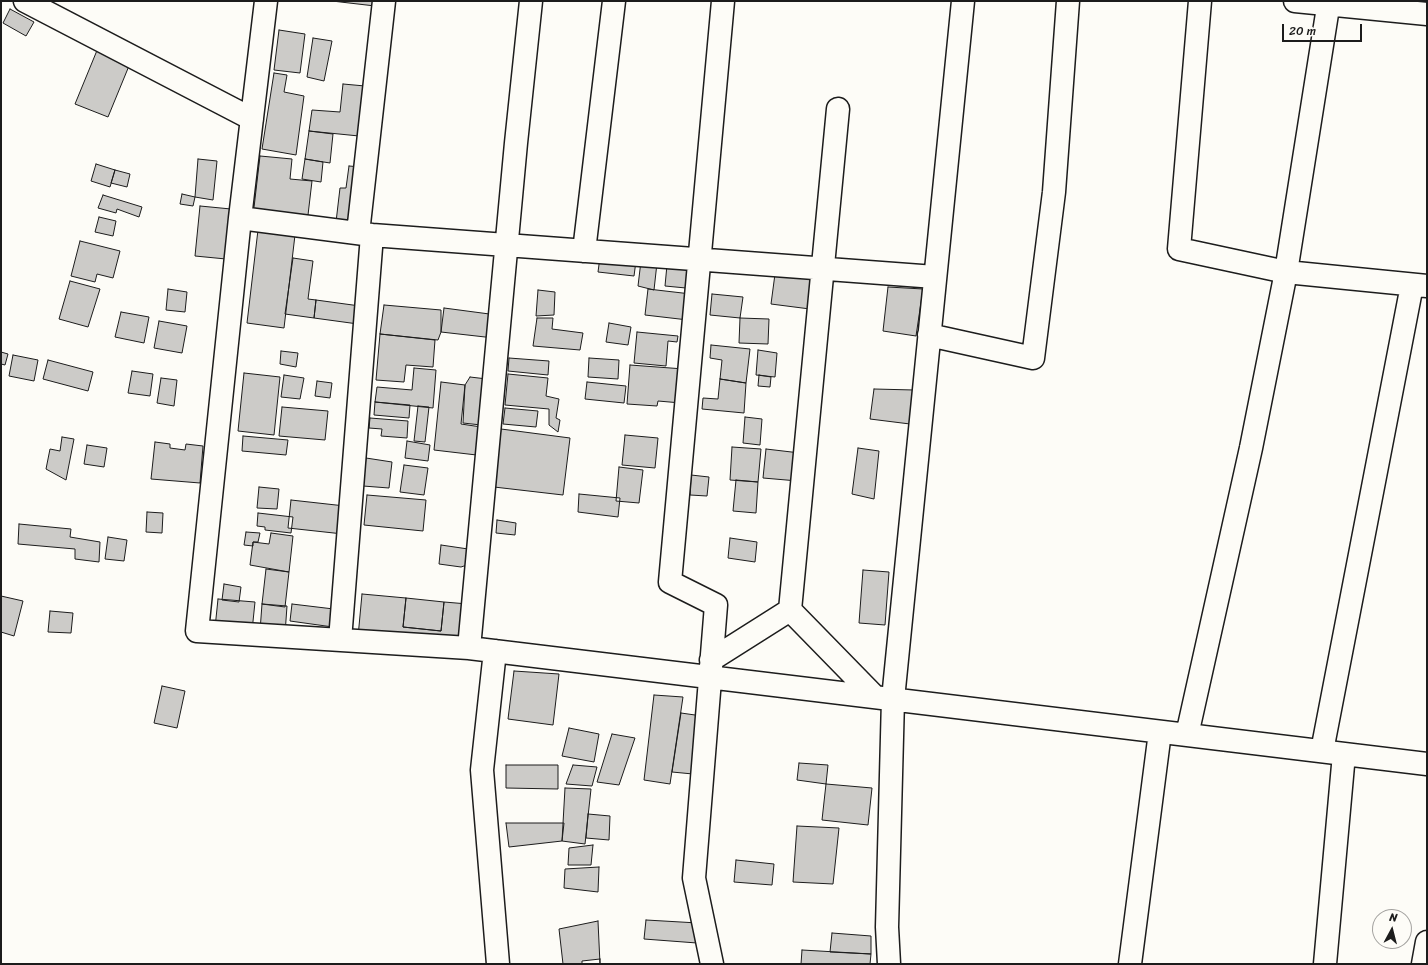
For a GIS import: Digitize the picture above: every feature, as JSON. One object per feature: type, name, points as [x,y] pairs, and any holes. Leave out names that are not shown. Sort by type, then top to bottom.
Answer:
[{"type":"street","points":[[25,1],[252,119]]},
{"type":"street","points":[[266,1],[240,218],[197,631],[469,648],[711,669],[884,698],[1427,764]]},
{"type":"street","points":[[340,640],[365,234],[384,1]]},
{"type":"street","points":[[469,648],[531,1]]},
{"type":"street","points":[[584,251],[614,1]]},
{"type":"street","points":[[712,964],[694,878],[716,605],[670,582],[723,1]]},
{"type":"street","points":[[889,964],[887,927],[884,698],[929,335],[963,1]]},
{"type":"street","points":[[929,335],[1033,358],[1054,192],[1068,1]]},
{"type":"street","points":[[1200,1],[1179,249],[1286,272],[1420,285],[1322,751]]},
{"type":"street","points":[[1295,1],[1329,3],[1427,14]]},
{"type":"street","points":[[1187,735],[1251,448],[1286,272],[1329,3]]},
{"type":"street","points":[[711,669],[790,610],[838,109]]},
{"type":"street","points":[[240,218],[365,234],[935,277]]},
{"type":"street","points":[[790,610],[884,698]]},
{"type":"street","points":[[495,651],[482,770],[498,964]]},
{"type":"street","points":[[1130,964],[1160,732]]},
{"type":"street","points":[[1325,964],[1344,754]]},
{"type":"street","points":[[1423,964],[1427,942]]},
{"type":"building","points":[[332,1],[376,1],[375,6]]},
{"type":"building","points":[[10,9],[34,22],[26,36],[3,23]]},
{"type":"building","points":[[279,30],[305,34],[300,73],[274,70]]},
{"type":"building","points":[[313,38],[332,41],[324,81],[307,77]]},
{"type":"building","points":[[98,48],[131,61],[108,117],[75,104]]},
{"type":"building","points":[[274,73],[287,75],[284,92],[304,96],[296,155],[262,149]]},
{"type":"building","points":[[343,84],[365,86],[359,136],[309,131],[312,110],[340,112]]},
{"type":"building","points":[[309,131],[333,134],[330,163],[305,159]]},
{"type":"building","points":[[260,156],[292,159],[290,179],[312,181],[308,215],[288,220],[253,216]]},
{"type":"building","points":[[198,159],[217,161],[213,200],[195,197]]},
{"type":"building","points":[[305,159],[323,162],[321,182],[302,179]]},
{"type":"building","points":[[96,164],[115,170],[110,187],[91,181]]},
{"type":"building","points":[[349,166],[361,167],[355,223],[336,222],[340,188],[346,188]]},
{"type":"building","points":[[115,170],[130,174],[127,187],[111,183]]},
{"type":"building","points":[[182,194],[195,197],[193,206],[180,204]]},
{"type":"building","points":[[103,195],[142,207],[139,217],[117,209],[116,213],[98,208]]},
{"type":"building","points":[[200,206],[231,209],[226,259],[195,256]]},
{"type":"building","points":[[99,217],[116,221],[113,236],[95,232]]},
{"type":"building","points":[[258,230],[295,235],[284,328],[247,323]]},
{"type":"building","points":[[80,241],[120,251],[113,278],[97,274],[95,282],[71,276]]},
{"type":"building","points":[[600,257],[636,261],[634,276],[598,272]]},
{"type":"building","points":[[293,258],[313,261],[308,299],[316,300],[314,318],[285,314]]},
{"type":"building","points":[[641,261],[657,263],[654,290],[638,286]]},
{"type":"building","points":[[667,265],[688,267],[686,288],[665,286]]},
{"type":"building","points":[[775,274],[813,278],[810,309],[771,304]]},
{"type":"building","points":[[70,281],[100,289],[88,327],[59,319]]},
{"type":"building","points":[[888,287],[923,289],[916,336],[883,331]]},
{"type":"building","points":[[168,289],[187,292],[185,312],[166,310]]},
{"type":"building","points":[[648,289],[691,294],[688,320],[645,315]]},
{"type":"building","points":[[538,290],[555,292],[554,315],[536,316]]},
{"type":"building","points":[[712,294],[743,297],[740,318],[710,315]]},
{"type":"building","points":[[316,300],[360,306],[358,324],[314,318]]},
{"type":"building","points":[[384,305],[441,310],[441,332],[438,340],[380,334]]},
{"type":"building","points":[[444,308],[497,315],[494,338],[441,332]]},
{"type":"building","points":[[121,312],[149,317],[144,343],[115,337]]},
{"type":"building","points":[[537,318],[553,318],[552,329],[583,333],[580,350],[533,346]]},
{"type":"building","points":[[740,318],[769,319],[768,344],[739,343]]},
{"type":"building","points":[[159,321],[187,326],[182,353],[154,348]]},
{"type":"building","points":[[609,323],[631,327],[628,345],[606,342]]},
{"type":"building","points":[[637,332],[678,336],[677,342],[668,341],[666,366],[634,363]]},
{"type":"building","points":[[380,334],[435,340],[433,367],[406,365],[404,382],[376,380]]},
{"type":"building","points":[[711,345],[750,349],[746,383],[720,379],[722,360],[710,358]]},
{"type":"building","points":[[758,350],[777,353],[775,377],[756,375]]},
{"type":"building","points":[[281,351],[298,353],[296,367],[280,364]]},
{"type":"building","points":[[1,352],[8,354],[5,365],[1,364]]},
{"type":"building","points":[[13,355],[38,360],[34,381],[9,376]]},
{"type":"building","points":[[509,358],[549,361],[548,375],[508,371]]},
{"type":"building","points":[[589,358],[619,360],[618,379],[588,377]]},
{"type":"building","points":[[48,360],[93,372],[88,391],[43,379]]},
{"type":"building","points":[[630,365],[684,369],[681,403],[658,401],[657,406],[627,404]]},
{"type":"building","points":[[414,368],[436,370],[433,408],[375,402],[377,387],[412,390]]},
{"type":"building","points":[[132,371],[153,374],[150,396],[128,393]]},
{"type":"building","points":[[244,373],[280,377],[274,435],[238,431]]},
{"type":"building","points":[[508,374],[548,378],[546,396],[559,399],[556,418],[560,420],[558,432],[549,425],[549,409],[505,405]]},
{"type":"building","points":[[284,375],[304,378],[300,399],[281,397]]},
{"type":"building","points":[[759,375],[771,377],[770,387],[758,386]]},
{"type":"building","points":[[470,377],[487,379],[481,425],[463,423],[465,385]]},
{"type":"building","points":[[161,378],[177,380],[174,406],[157,403]]},
{"type":"building","points":[[720,379],[746,383],[744,413],[702,409],[703,398],[718,399]]},
{"type":"building","points":[[317,381],[332,383],[330,398],[315,396]]},
{"type":"building","points":[[441,382],[465,385],[461,424],[488,428],[485,456],[434,450]]},
{"type":"building","points":[[587,382],[626,386],[624,403],[585,399]]},
{"type":"building","points":[[874,389],[914,390],[910,424],[870,419]]},
{"type":"building","points":[[375,402],[410,405],[409,418],[374,415]]},
{"type":"building","points":[[418,406],[429,407],[425,442],[414,441]]},
{"type":"building","points":[[282,407],[328,411],[325,440],[279,436]]},
{"type":"building","points":[[505,408],[538,411],[536,427],[503,424]]},
{"type":"building","points":[[745,417],[762,419],[760,445],[743,443]]},
{"type":"building","points":[[370,418],[408,421],[407,438],[381,436],[382,429],[369,428]]},
{"type":"building","points":[[501,429],[570,438],[563,495],[494,487]]},
{"type":"building","points":[[625,435],[658,438],[655,468],[622,465]]},
{"type":"building","points":[[243,436],[288,440],[286,455],[242,451]]},
{"type":"building","points":[[62,437],[74,439],[66,480],[46,469],[50,449],[60,451]]},
{"type":"building","points":[[407,441],[430,445],[428,461],[405,458]]},
{"type":"building","points":[[155,442],[170,444],[170,448],[185,450],[186,444],[203,446],[200,483],[151,479]]},
{"type":"building","points":[[87,445],[107,448],[104,467],[84,464]]},
{"type":"building","points":[[732,447],[761,449],[758,482],[730,480]]},
{"type":"building","points":[[858,448],[879,451],[874,499],[852,494]]},
{"type":"building","points":[[766,449],[800,453],[798,481],[763,478]]},
{"type":"building","points":[[366,458],[392,462],[389,488],[363,486]]},
{"type":"building","points":[[404,465],[428,468],[424,495],[400,492]]},
{"type":"building","points":[[619,467],[643,470],[639,503],[616,501]]},
{"type":"building","points":[[691,475],[709,477],[707,496],[690,495]]},
{"type":"building","points":[[736,480],[758,482],[756,513],[733,511]]},
{"type":"building","points":[[259,487],[279,489],[277,509],[257,508]]},
{"type":"building","points":[[579,494],[620,498],[618,517],[578,512]]},
{"type":"building","points":[[367,495],[426,500],[423,531],[364,525]]},
{"type":"building","points":[[291,500],[345,506],[343,534],[288,528]]},
{"type":"building","points":[[147,512],[163,513],[162,533],[146,532]]},
{"type":"building","points":[[258,513],[293,517],[291,533],[265,530],[265,527],[257,526]]},
{"type":"building","points":[[497,520],[516,523],[515,535],[496,533]]},
{"type":"building","points":[[19,524],[71,529],[70,537],[100,542],[99,562],[75,559],[75,549],[18,544]]},
{"type":"building","points":[[246,532],[260,533],[258,542],[253,542],[253,546],[244,545]]},
{"type":"building","points":[[271,533],[293,536],[289,572],[250,565],[253,542],[269,544]]},
{"type":"building","points":[[108,537],[127,540],[124,561],[105,559]]},
{"type":"building","points":[[730,538],[757,542],[755,562],[728,558]]},
{"type":"building","points":[[441,545],[475,550],[473,563],[461,567],[439,564]]},
{"type":"building","points":[[266,569],[289,572],[285,607],[262,604]]},
{"type":"building","points":[[863,570],[889,572],[885,625],[859,623]]},
{"type":"building","points":[[224,584],[241,587],[239,602],[222,600]]},
{"type":"building","points":[[362,594],[406,598],[403,627],[441,631],[444,602],[468,604],[464,648],[358,637]]},
{"type":"building","points":[[1,596],[23,601],[14,636],[1,632]]},
{"type":"building","points":[[406,598],[444,602],[441,631],[403,627]]},
{"type":"building","points":[[218,599],[255,602],[252,631],[215,628]]},
{"type":"building","points":[[262,604],[287,606],[285,634],[260,631]]},
{"type":"building","points":[[292,604],[342,610],[340,628],[290,621]]},
{"type":"building","points":[[50,611],[73,613],[71,633],[48,632]]},
{"type":"building","points":[[514,671],[559,674],[553,725],[508,719]]},
{"type":"building","points":[[162,686],[185,691],[177,728],[154,723]]},
{"type":"building","points":[[654,695],[683,697],[670,784],[644,780]]},
{"type":"building","points":[[681,713],[702,716],[693,774],[672,772]]},
{"type":"building","points":[[569,728],[599,734],[594,762],[562,756]]},
{"type":"building","points":[[612,734],[635,738],[619,785],[597,782]]},
{"type":"building","points":[[799,763],[828,765],[826,784],[797,780]]},
{"type":"building","points":[[506,765],[558,765],[558,789],[506,788]]},
{"type":"building","points":[[573,765],[597,767],[592,786],[566,784]]},
{"type":"building","points":[[826,784],[872,788],[868,825],[822,820]]},
{"type":"building","points":[[565,788],[591,789],[585,844],[562,841]]},
{"type":"building","points":[[588,814],[610,816],[609,840],[586,838]]},
{"type":"building","points":[[506,823],[564,823],[562,841],[509,847]]},
{"type":"building","points":[[797,826],[839,828],[833,884],[793,882]]},
{"type":"building","points":[[593,845],[591,865],[568,865],[569,848]]},
{"type":"building","points":[[736,860],[774,864],[772,885],[734,882]]},
{"type":"building","points":[[599,867],[598,892],[564,888],[565,869]]},
{"type":"building","points":[[646,920],[698,923],[697,943],[644,939]]},
{"type":"building","points":[[598,921],[600,964],[563,964],[559,929]]},
{"type":"building","points":[[832,933],[871,936],[871,954],[830,952]]},
{"type":"building","points":[[802,950],[871,954],[870,964],[801,964]]},
{"type":"building","points":[[600,959],[600,964],[582,964],[582,961]]}]
